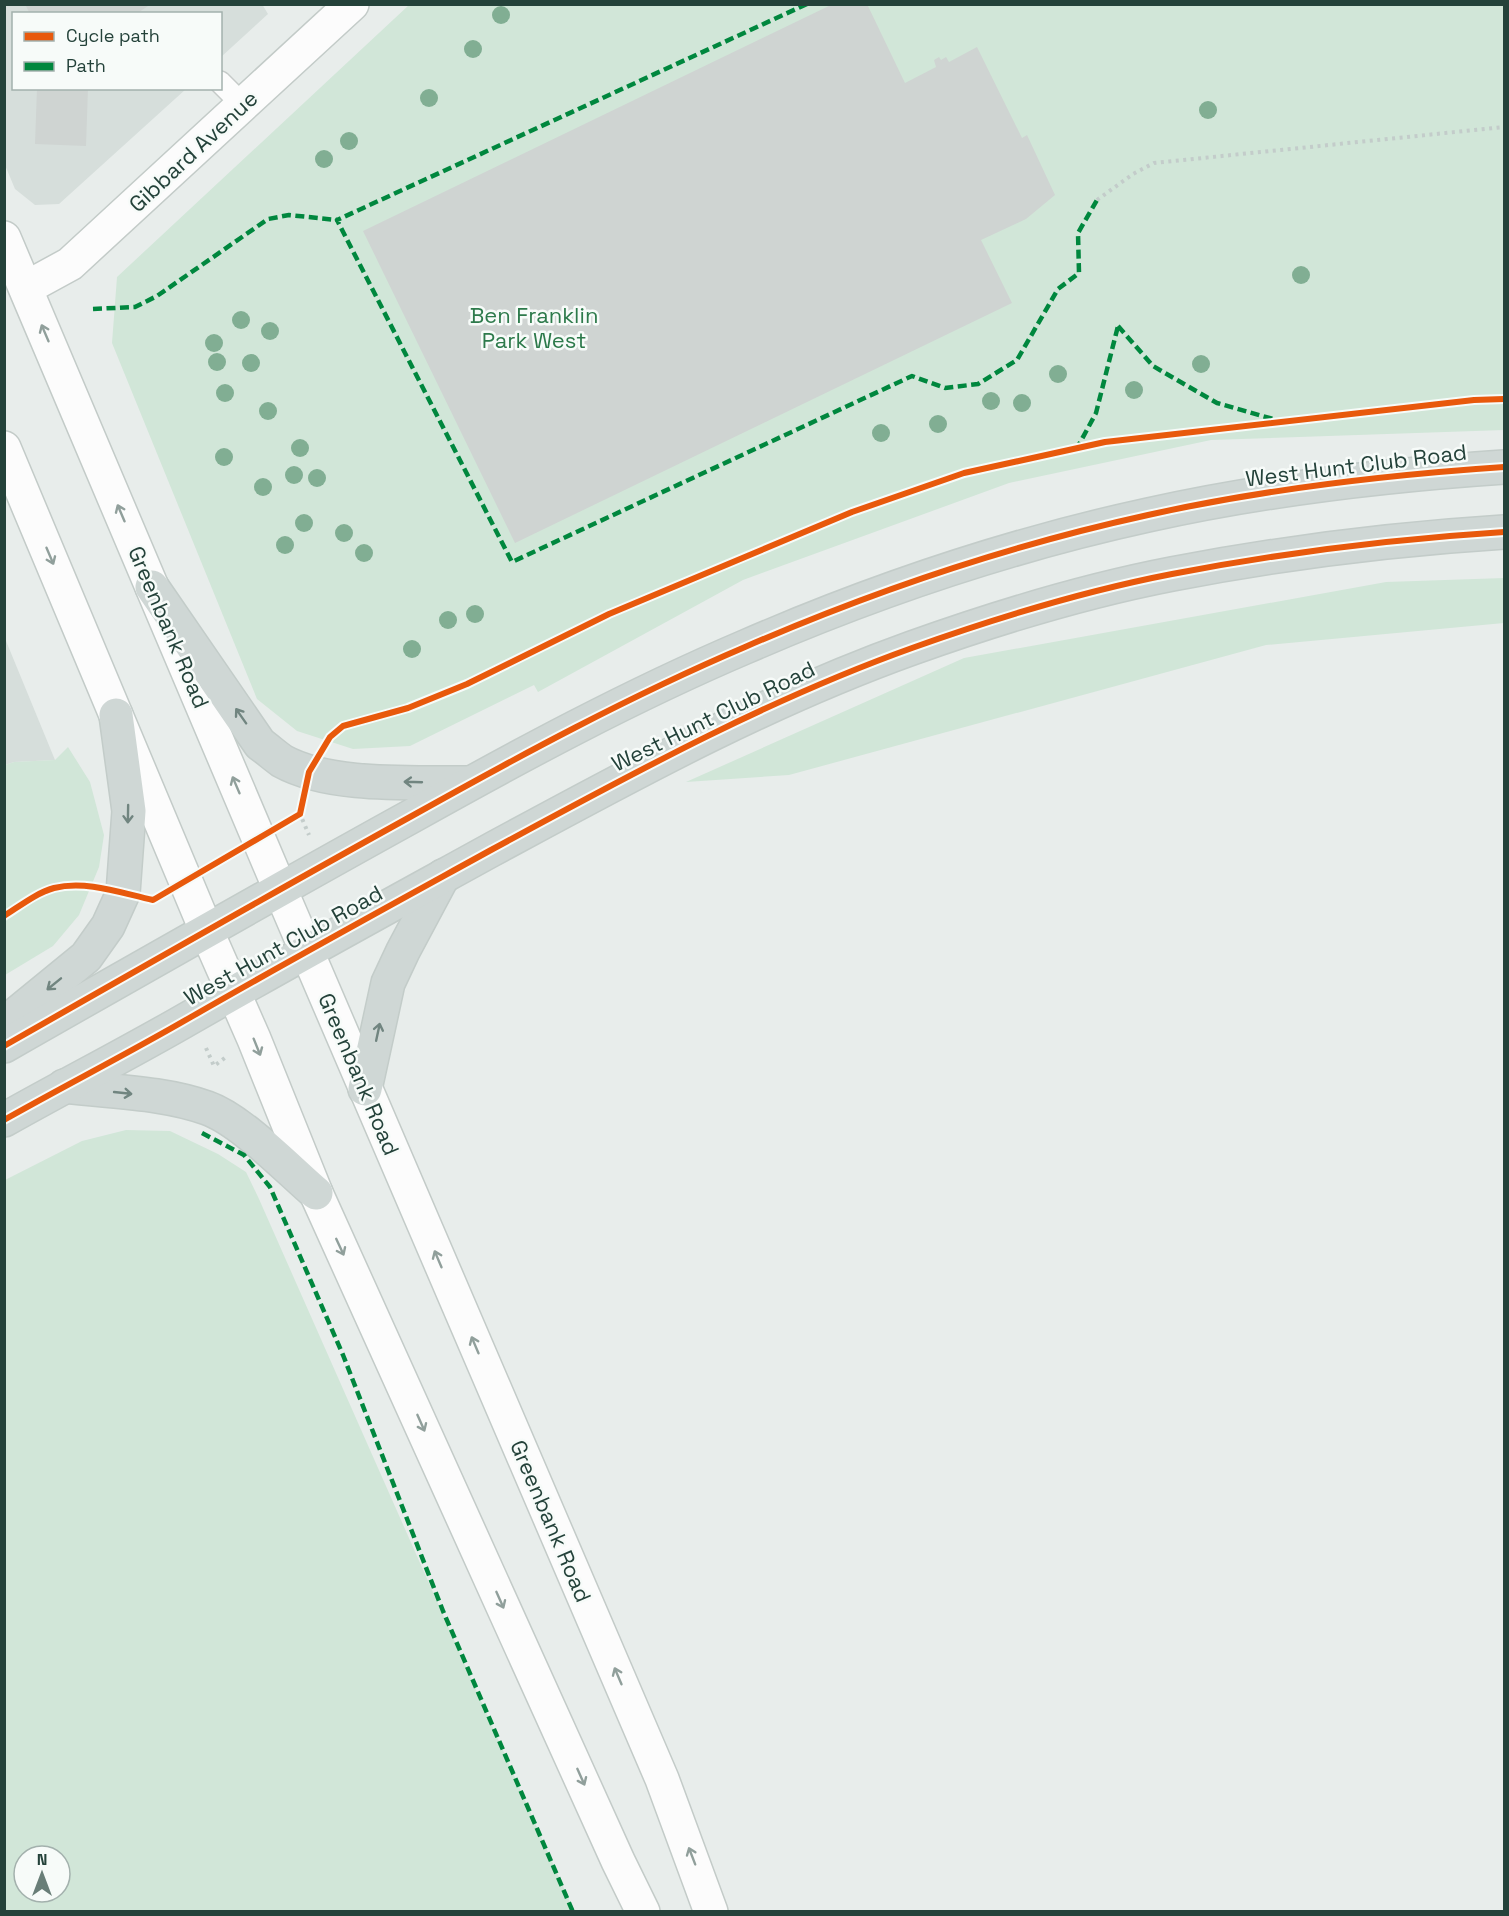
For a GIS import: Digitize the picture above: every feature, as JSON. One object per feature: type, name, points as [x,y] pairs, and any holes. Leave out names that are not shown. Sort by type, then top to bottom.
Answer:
[{"type":"main road","name":"Gibbard Avenue","points":[[26,288],[70,264],[352,4]]},
{"type":"main road","name":"Greenbank Road","points":[[4,238],[306,951],[662,1779],[711,1911]]},
{"type":"main road","points":[[4,448],[254,1039],[316,1193],[618,1861],[643,1911]]},
{"type":"main road","name":"West Hunt Club Road","points":[[4,1046],[471,783],[660,685],[748,646],[902,586],[1065,535],[1137,517],[1235,497],[1442,471],[1504,467]]},
{"type":"main road","name":"West Hunt Club Road","points":[[4,1120],[306,951],[659,759],[748,715],[834,678],[993,621],[1096,592],[1181,573],[1351,546],[1504,532]]},
{"type":"main road","points":[[152,586],[260,744],[282,761],[309,772],[340,780],[471,783]]},
{"type":"main road","points":[[4,1024],[86,957],[108,926],[123,893],[129,811],[116,715]]},
{"type":"main road","points":[[365,1089],[388,983],[402,951],[443,876]]},
{"type":"main road","points":[[64,1086],[167,1098],[208,1108],[244,1130],[316,1193]]},
{"type":"lane","points":[[222,84],[243,105]]},
{"type":"path","points":[[1097,200],[1133,174],[1154,163],[1504,127]]},
{"type":"path","points":[[300,813],[309,836]]},
{"type":"path","points":[[203,1041],[214,1066],[234,1052]]},
{"type":"shaded area","points":[[262,4],[268,14],[222,56],[222,12],[12,12],[12,90],[185,90],[59,204],[35,205],[15,189],[5,165],[4,5]]},
{"type":"shaded area","points":[[4,636],[55,760],[14,762],[5,765]]},
{"type":"green space","name":"Ben Franklin Park West","points":[[409,5],[1504,5],[1504,430],[1211,440],[1009,483],[743,580],[538,692],[534,685],[410,746],[353,749],[297,731],[257,699],[112,343],[117,277]]},
{"type":"green space","points":[[1504,578],[1504,623],[1266,645],[789,775],[686,782],[964,658],[1386,582]]},
{"type":"green space","points":[[68,747],[90,782],[104,835],[99,867],[79,915],[53,946],[5,975],[5,765],[14,762],[55,760]]},
{"type":"green space","points":[[126,1130],[170,1131],[218,1154],[246,1172],[574,1911],[5,1911],[5,1180],[82,1141]]},
{"type":"building","points":[[25,4],[151,4],[139,12],[29,12]]},
{"type":"building","points":[[833,4],[867,4],[905,83],[936,67],[934,60],[939,57],[941,60],[946,57],[949,62],[977,47],[1022,138],[1027,135],[1055,195],[1026,219],[981,240],[1012,303],[515,543],[363,231]]},
{"type":"building","points":[[37,90],[88,90],[86,146],[35,144]]},
{"type":"marked path","points":[[807,4],[337,220],[512,562],[912,376],[945,388],[978,384],[1017,360],[1058,289],[1079,273],[1078,233],[1097,200]]},
{"type":"marked path","points":[[93,309],[135,307],[157,296],[268,219],[289,215],[337,220]]},
{"type":"marked path","points":[[1118,326],[1153,366],[1217,403],[1273,419]]},
{"type":"marked path","points":[[1076,450],[1096,413],[1118,326]]},
{"type":"marked path","points":[[202,1133],[244,1155],[270,1187],[343,1355],[443,1611],[573,1912]]},
{"type":"cycle path","points":[[4,916],[41,893],[66,886],[104,888],[153,900],[300,814],[309,772],[330,737],[343,726],[408,708],[467,684],[609,614],[852,512],[964,473],[1105,442],[1474,400],[1504,399]]},
{"type":"cycle path","points":[[4,1046],[359,845],[575,728],[702,666],[843,607],[994,555],[1148,515],[1325,484],[1504,467]]},
{"type":"cycle path","points":[[4,1120],[594,795],[697,741],[857,669],[1008,616],[1073,597],[1172,574],[1337,548],[1504,532]]}]
